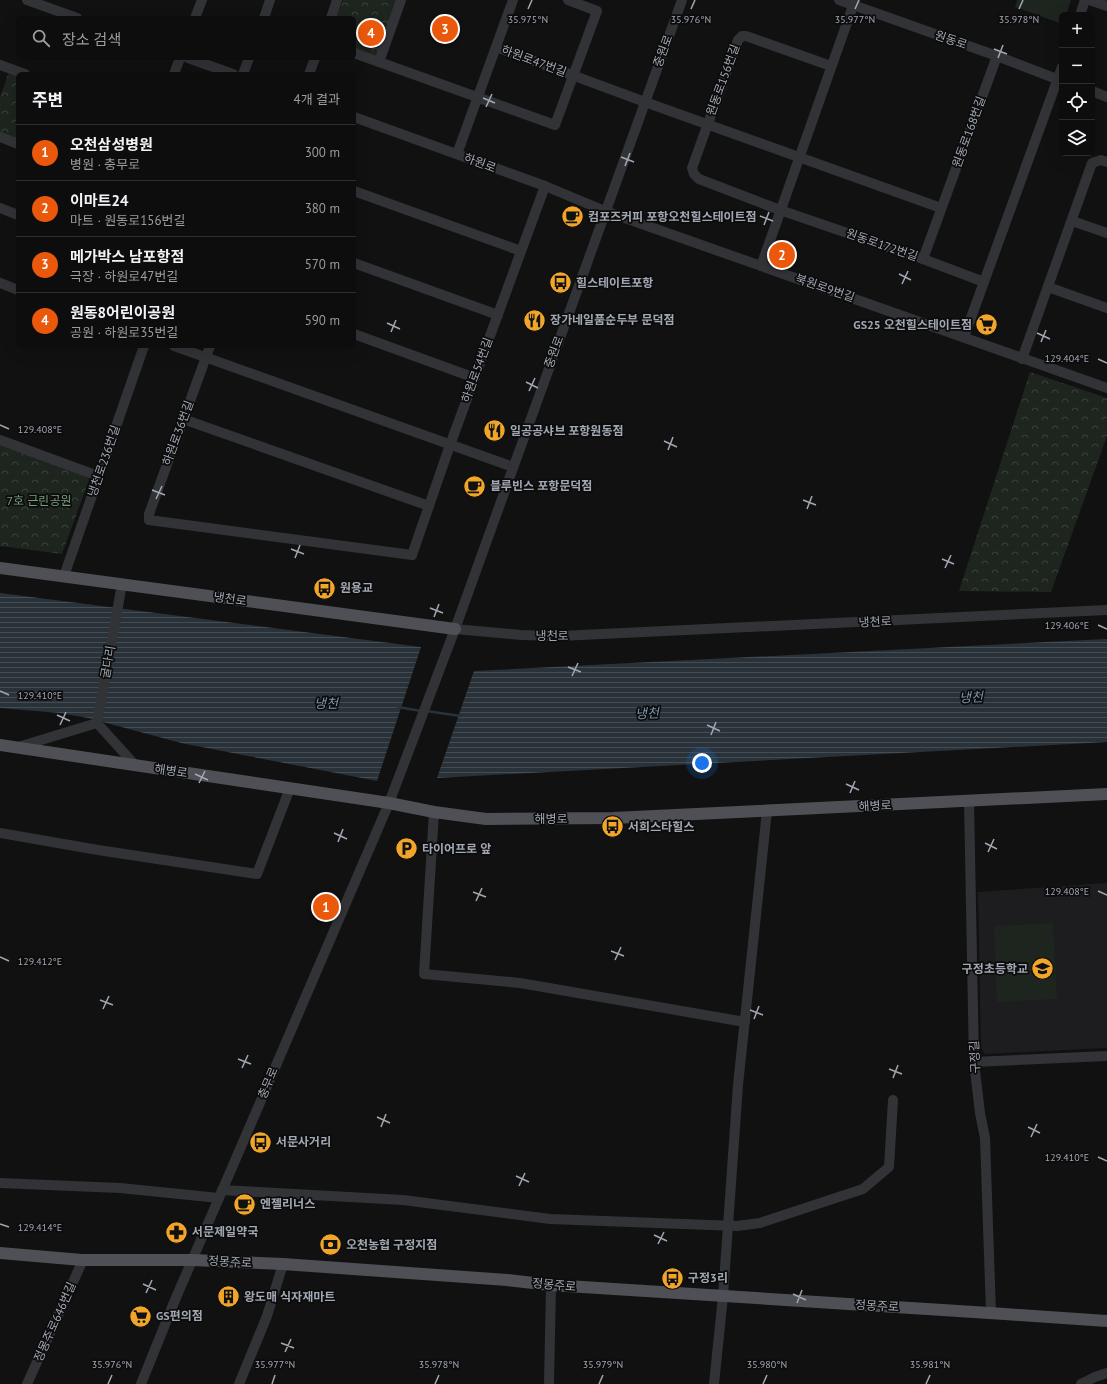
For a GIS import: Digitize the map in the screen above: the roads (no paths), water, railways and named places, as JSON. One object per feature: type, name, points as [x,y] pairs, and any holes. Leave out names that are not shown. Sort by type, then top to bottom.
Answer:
[{"type":"main road","name":"냉천로","points":[[0,568],[455,629]]},
{"type":"main road","name":"해병로","points":[[0,745],[389,803],[434,812],[486,819],[614,818],[1107,794]]},
{"type":"main road","name":"정몽주로","points":[[0,1252],[83,1260],[192,1260],[283,1264],[507,1280],[551,1285],[991,1313],[1107,1322]]},
{"type":"street","points":[[27,0],[71,16]]},
{"type":"street","points":[[196,16],[202,0]]},
{"type":"street","points":[[265,16],[270,0]]},
{"type":"street","points":[[331,16],[337,0]]},
{"type":"street","points":[[379,62],[402,0]]},
{"type":"street","name":"하원로47번길","points":[[457,154],[513,0]]},
{"type":"street","points":[[356,54],[555,125],[597,11],[568,0]]},
{"type":"street","name":"중원로","points":[[397,783],[455,629],[682,0]]},
{"type":"street","name":"원동로","points":[[839,0],[854,3],[998,56],[1059,81]]},
{"type":"street","points":[[1081,12],[1085,0]]},
{"type":"street","points":[[1089,0],[1107,6]]},
{"type":"street","points":[[761,266],[854,3]]},
{"type":"street","name":"원동로156번길","points":[[780,210],[699,179],[694,174],[692,168],[738,40],[742,36],[746,36],[832,66]]},
{"type":"street","name":"하원로47번길","points":[[496,47],[573,76]]},
{"type":"street","name":"원동로168번길","points":[[923,259],[998,56]]},
{"type":"street","points":[[175,72],[179,60]]},
{"type":"street","points":[[194,60],[227,72]]},
{"type":"street","points":[[244,72],[248,60]]},
{"type":"street","points":[[311,72],[315,60]]},
{"type":"street","points":[[0,65],[20,72]]},
{"type":"street","points":[[573,76],[644,102]]},
{"type":"street","points":[[964,337],[1059,84]]},
{"type":"street","points":[[1095,93],[1107,97]]},
{"type":"street","name":"원동로156번길","points":[[644,102],[799,158]]},
{"type":"street","name":"하원로","points":[[356,119],[545,186],[605,211]]},
{"type":"street","points":[[0,137],[16,143]]},
{"type":"street","points":[[799,158],[941,208]]},
{"type":"street","points":[[1022,359],[1092,163],[1104,161]]},
{"type":"street","name":"하원로54번길","points":[[412,555],[450,445],[545,186]]},
{"type":"street","points":[[356,192],[521,251]]},
{"type":"street","points":[[0,208],[16,213]]},
{"type":"street","name":"원동로172번길","points":[[780,210],[923,259],[984,282]]},
{"type":"street","name":"북원로9번길","points":[[605,211],[1107,388]]},
{"type":"street","points":[[1072,221],[1107,233]]},
{"type":"street","points":[[356,264],[498,315]]},
{"type":"street","points":[[0,284],[16,289]]},
{"type":"street","points":[[1048,287],[1107,308]]},
{"type":"street","points":[[356,335],[475,378]]},
{"type":"street","name":"냉천로236번길","points":[[64,576],[143,348]]},
{"type":"street","points":[[180,348],[513,468]]},
{"type":"street","name":"하원로36번길","points":[[209,348],[149,514],[149,520],[412,555]]},
{"type":"street","points":[[183,419],[429,506]]},
{"type":"street","points":[[0,440],[98,476]]},
{"type":"street","name":"굴다리","points":[[97,722],[122,584]]},
{"type":"street","name":"냉천로","points":[[455,629],[521,635],[560,636],[1107,610]]},
{"type":"street","points":[[17,748],[97,722],[136,766]]},
{"type":"street","name":"충무로","points":[[141,1384],[220,1194],[397,783]]},
{"type":"street","points":[[0,833],[98,850],[257,874],[290,788]]},
{"type":"street","name":"구정길","points":[[969,801],[974,1062],[980,1113],[985,1138],[991,1313]]},
{"type":"street","points":[[714,1384],[723,1296],[738,1085],[767,811]]},
{"type":"street","points":[[434,812],[424,974],[520,983],[745,1022]]},
{"type":"street","points":[[974,1062],[1107,1056]]},
{"type":"street","points":[[0,1183],[220,1194],[403,1200],[550,1219],[737,1226],[760,1223],[862,1189],[889,1167],[893,1100]]},
{"type":"street","name":"정몽주로646번길","points":[[27,1384],[83,1260]]},
{"type":"street","points":[[239,1384],[268,1316],[283,1264]]},
{"type":"street","points":[[549,1384],[551,1285]]},
{"type":"street","points":[[1081,1384],[1107,1373]]},
{"type":"water","name":"냉천","points":[[0,593],[421,647],[377,781],[181,743],[88,718],[60,713],[0,708]]},
{"type":"water","points":[[1107,639],[1107,742],[437,778],[474,671]]},
{"type":"waterway","name":"냉천","points":[[398,707],[421,711]]},
{"type":"waterway","name":"냉천","points":[[426,711],[461,716]]},
{"type":"place","name":"메가박스 남포항점","points":[[445,29]]},
{"type":"place","name":"원동8어린이공원","points":[[371,33]]},
{"type":"place","name":"컴포즈커피 포항오천힐스테이트점","points":[[573,217]]},
{"type":"place","name":"이마트24","points":[[782,255]]},
{"type":"place","name":"힐스테이트포항","points":[[560,283]]},
{"type":"place","name":"장가네일품순두부 문덕점","points":[[535,320]]},
{"type":"place","name":"GS25 오천힐스테이트점","points":[[987,325]]},
{"type":"place","name":"일공공샤브 포항원동점","points":[[495,431]]},
{"type":"place","name":"블루빈스 포항문덕점","points":[[475,486]]},
{"type":"place","name":"원용교","points":[[324,588]]},
{"type":"place","name":"서희스타힐스","points":[[613,827]]},
{"type":"place","name":"타이어프로 앞","points":[[407,849]]},
{"type":"place","name":"오천삼성병원","points":[[326,907]]},
{"type":"place","name":"구정초등학교","points":[[1043,969]]},
{"type":"place","name":"서문사거리","points":[[260,1142]]},
{"type":"place","name":"엔젤리너스","points":[[245,1204]]},
{"type":"place","name":"서문제일약국","points":[[177,1232]]},
{"type":"place","name":"오천농협 구정지점","points":[[331,1245]]},
{"type":"place","name":"구정3리","points":[[673,1278]]},
{"type":"place","name":"왕도매 식자재마트","points":[[229,1297]]},
{"type":"place","name":"GS편의점","points":[[141,1316]]},
{"type":"park label","name":"7호 근린공원","points":[[39,501]]}]
